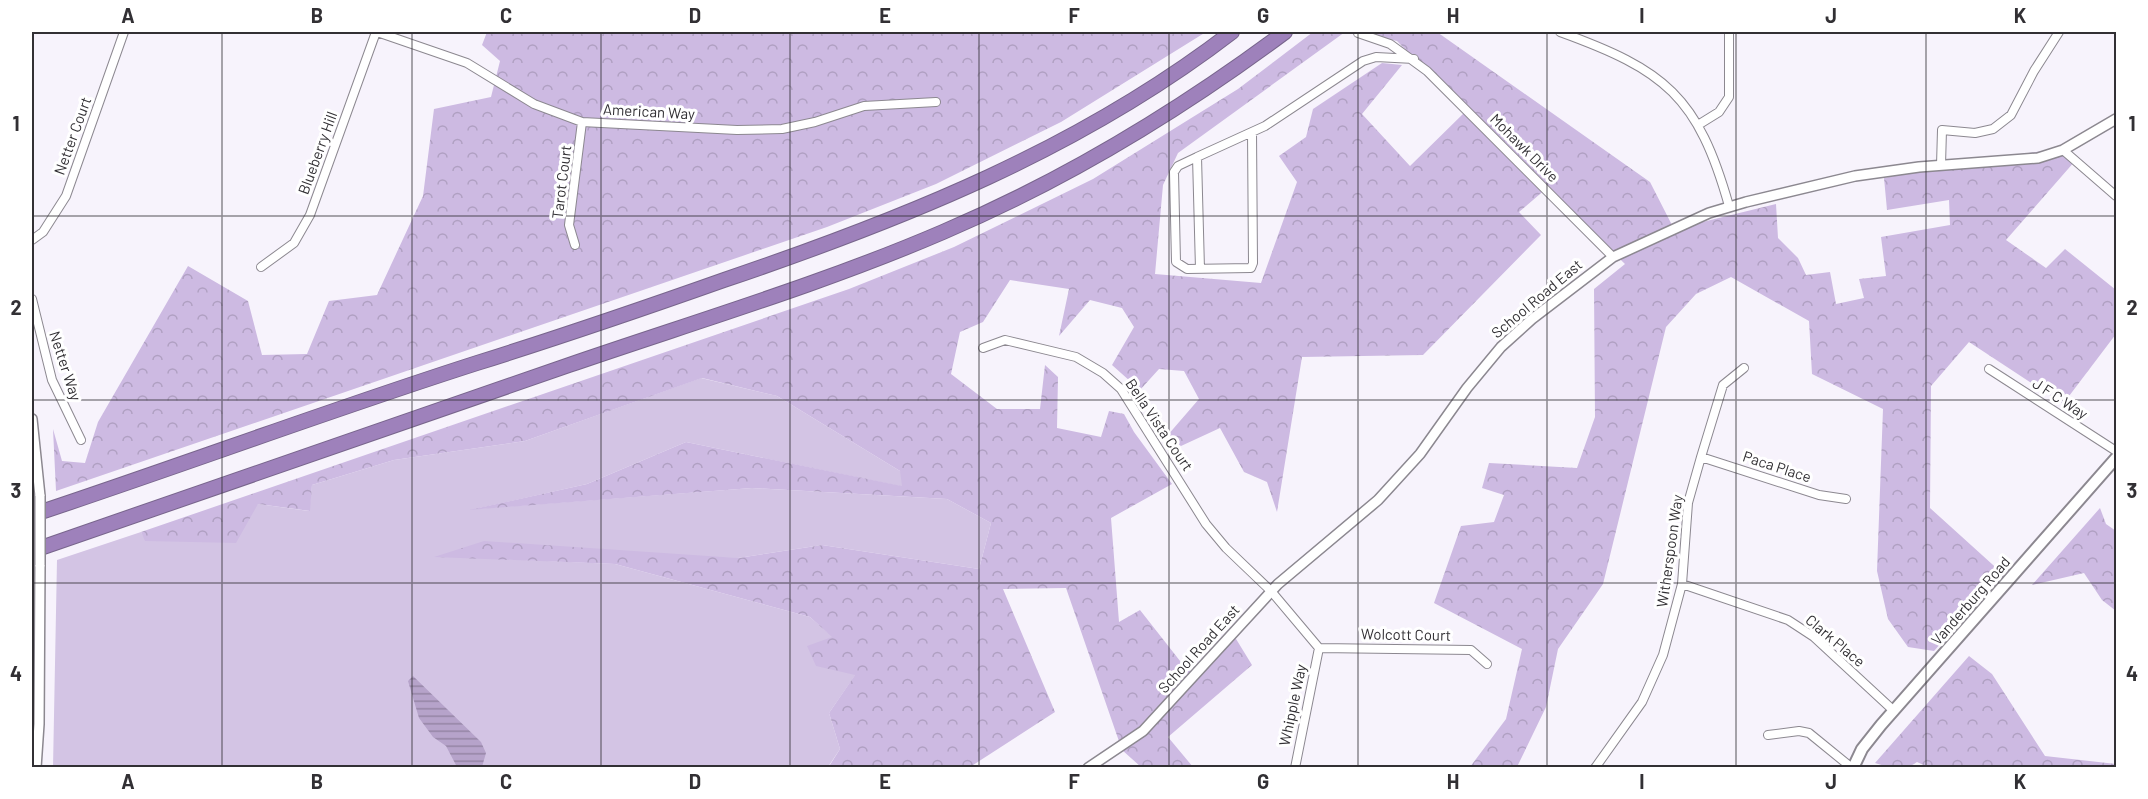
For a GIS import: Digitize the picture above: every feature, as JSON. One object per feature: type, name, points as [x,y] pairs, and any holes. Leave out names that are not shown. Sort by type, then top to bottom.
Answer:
[{"type":"highway","points":[[32,515],[599,323],[902,217],[972,186],[1083,129],[1149,90],[1232,32]]},
{"type":"highway","points":[[32,550],[802,286],[943,232],[1041,186],[1115,145],[1209,86],[1285,32]]},
{"type":"main road","name":"Vanderburg Road","points":[[1852,768],[1862,749],[1894,711],[2115,463]]},
{"type":"street","name":"Netter Court","points":[[32,240],[44,232],[66,196],[124,32]]},
{"type":"street","name":"American Way","points":[[377,32],[467,63],[534,104],[582,122],[737,130],[782,129],[815,122],[864,106],[936,102]]},
{"type":"street","name":"Blueberry Hill","points":[[261,267],[294,243],[310,215],[377,32]]},
{"type":"street","points":[[1560,32],[1609,50],[1645,68],[1674,93],[1698,125],[1717,168],[1729,206]]},
{"type":"street","points":[[1698,125],[1719,112],[1729,97],[1729,32]]},
{"type":"street","points":[[1941,165],[1941,129],[1975,133],[1993,129],[2012,115],[2034,72],[2059,32]]},
{"type":"street","name":"Mohawk Drive","points":[[1358,33],[1390,44],[1414,59],[1613,257]]},
{"type":"street","points":[[1252,132],[1253,266],[1240,269],[1183,268],[1175,257],[1174,172],[1178,166],[1273,121],[1363,61],[1376,57],[1414,59]]},
{"type":"street","name":"School Road East","points":[[1088,768],[1136,737],[1156,719],[1271,591],[1388,490],[1420,454],[1467,388],[1501,347],[1532,319],[1613,257],[1652,237],[1729,206],[1818,183],[1941,165],[2029,159],[2063,150],[2116,119]]},
{"type":"street","name":"Tarot Court","points":[[575,245],[569,225],[582,122]]},
{"type":"street","points":[[2063,150],[2116,196]]},
{"type":"street","points":[[1197,157],[1200,269]]},
{"type":"street","name":"Netter Way","points":[[32,299],[52,380],[81,440]]},
{"type":"street","name":"Bella Vista Court","points":[[983,348],[1005,340],[1076,357],[1103,373],[1121,389],[1206,524],[1226,548],[1271,591],[1319,648]]},
{"type":"street","name":"Witherspoon Way","points":[[1595,768],[1642,702],[1662,655],[1682,584],[1688,503],[1701,457],[1723,385],[1744,368]]},
{"type":"street","name":"J F C Way","points":[[1989,369],[2116,451]]},
{"type":"street","points":[[32,419],[40,496],[39,724],[36,768]]},
{"type":"street","name":"Paca Place","points":[[1701,457],[1819,495],[1846,499]]},
{"type":"street","name":"Clark Place","points":[[1682,584],[1788,620],[1814,637],[1894,711]]},
{"type":"street","name":"Wolcott Court","points":[[1319,648],[1471,650],[1487,664]]},
{"type":"street","name":"Whipple Way","points":[[1295,768],[1319,648]]},
{"type":"street","points":[[1768,735],[1799,730],[1809,733],[1852,768]]},
{"type":"shaded area","points":[[701,378],[777,396],[900,471],[919,490],[686,442],[587,484],[475,509],[752,488],[947,499],[991,523],[979,569],[822,545],[738,558],[436,556],[615,564],[810,617],[827,632],[835,635],[856,674],[829,713],[840,749],[828,767],[53,768],[57,560],[141,532],[146,541],[258,504],[309,511],[312,485],[394,460],[525,441]]},
{"type":"shaded area","points":[[413,676],[481,742],[486,753],[482,767],[457,767],[446,746],[433,737],[419,718],[408,681]]},
{"type":"green space","points":[[487,32],[1206,32],[1061,122],[936,184],[827,227],[56,491],[53,429],[62,461],[85,463],[98,422],[188,266],[248,301],[262,355],[307,354],[329,301],[377,295],[423,196],[434,109],[491,97],[500,61],[482,45]]},
{"type":"green space","points":[[1313,32],[1345,32],[1178,153],[1163,185],[1155,274],[1261,283],[1297,182],[1279,156],[1306,137],[1313,109],[1382,63],[1402,65],[1362,114],[1410,166],[1466,111],[1397,41],[1358,32],[1437,32],[1650,182],[1674,229],[1776,204],[1778,238],[1798,258],[1806,275],[1830,272],[1836,304],[1864,298],[1859,279],[1886,276],[1881,237],[1950,225],[1949,200],[1887,210],[1884,178],[1967,161],[2066,148],[2075,161],[2006,240],[2046,268],[2065,249],[2116,290],[2116,334],[2063,404],[1969,342],[1931,386],[1930,508],[2003,574],[1934,651],[1908,647],[1888,619],[1877,571],[1883,409],[1812,374],[1809,321],[1731,277],[1696,294],[1666,327],[1603,584],[1558,649],[1546,707],[1517,767],[1470,767],[1506,719],[1522,649],[1434,603],[1461,526],[1494,522],[1504,495],[1482,488],[1489,463],[1577,468],[1595,417],[1594,289],[1625,264],[1547,188],[1519,212],[1541,235],[1423,355],[1302,357],[1277,512],[1267,482],[1244,472],[1220,428],[1181,446],[1167,436],[1199,399],[1184,371],[1159,369],[1140,390],[1112,365],[1134,327],[1122,308],[1090,300],[1059,336],[1069,289],[1010,280],[983,322],[960,332],[951,374],[997,409],[1040,409],[1045,365],[1058,377],[1057,428],[1101,437],[1109,411],[1124,414],[1134,432],[1172,484],[1111,518],[1119,622],[1140,610],[1184,666],[1197,676],[1233,634],[1252,665],[1168,737],[1193,767],[1141,767],[1122,750],[1066,588],[1003,589],[1055,712],[970,767],[828,768],[840,749],[829,713],[855,675],[816,666],[807,646],[832,637],[810,617],[615,564],[434,557],[484,541],[738,558],[822,545],[979,569],[991,523],[947,499],[752,488],[469,510],[587,484],[686,442],[902,486],[900,471],[777,396],[702,378],[525,441],[394,460],[312,485],[310,511],[258,504],[236,543],[145,541],[141,532],[849,289],[954,247],[1093,179],[1238,89]]},
{"type":"green space","points":[[2100,508],[2106,524],[2116,531],[2116,611],[2102,600],[2084,573],[2032,585]]},
{"type":"green space","points":[[1969,656],[1992,674],[2045,756],[2116,764],[2116,767],[1930,768],[1917,762],[1907,767],[1897,768],[1875,763]]}]
